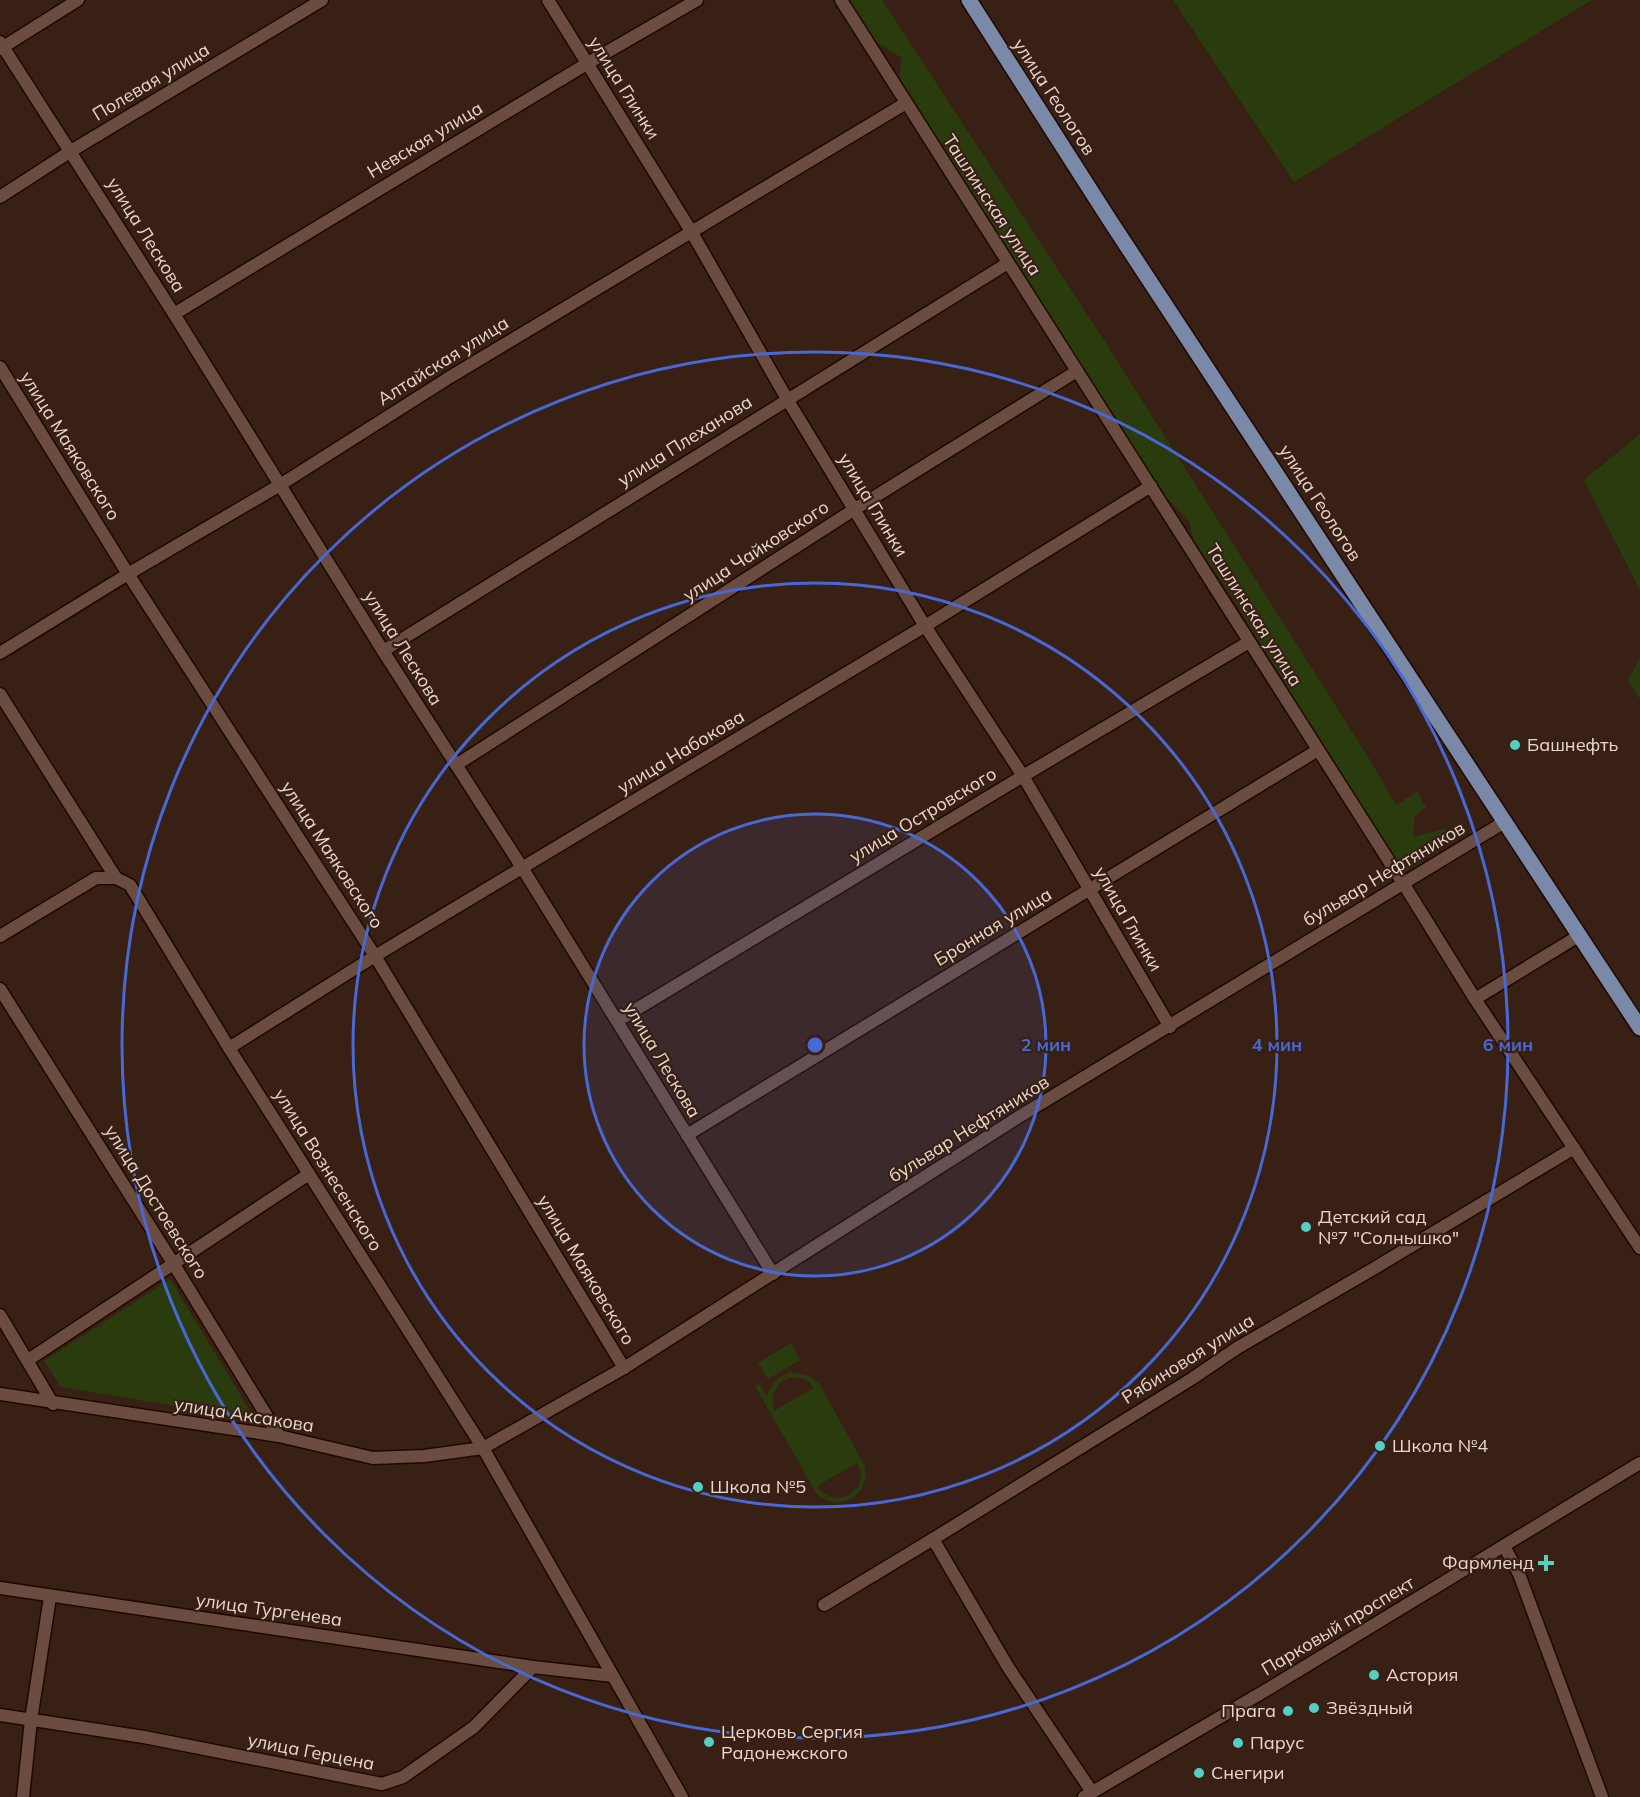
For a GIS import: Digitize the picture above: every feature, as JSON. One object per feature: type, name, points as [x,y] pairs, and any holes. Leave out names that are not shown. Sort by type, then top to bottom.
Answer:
[{"type":"main road","name":"улица Геологов","points":[[969,0],[1108,219],[1640,1028]]},
{"type":"street","points":[[1,46],[78,0]]},
{"type":"street","name":"Полевая улица","points":[[0,197],[71,151],[322,0]]},
{"type":"street","name":"улица Глинки","points":[[549,0],[691,231],[786,399],[925,626],[1023,776],[1170,1027]]},
{"type":"street","name":"Невская улица","points":[[174,314],[588,63],[697,0]]},
{"type":"street","name":"Ташлинская улица","points":[[841,0],[1475,999],[1640,1248]]},
{"type":"street","name":"улица Лескова","points":[[1,46],[71,151],[174,314],[773,1274]]},
{"type":"street","name":"Алтайская улица","points":[[0,653],[128,574],[280,485],[450,377],[906,103]]},
{"type":"street","name":"улица Плеханова","points":[[383,651],[1008,263]]},
{"type":"street","name":"улица Маяковского","points":[[0,367],[128,574],[375,956],[624,1368]]},
{"type":"street","name":"улица Чайковского","points":[[456,765],[855,509],[1077,371]]},
{"type":"street","name":"улица Набокова","points":[[229,1048],[375,956],[925,626],[1151,486]]},
{"type":"street","name":"улица Островского","points":[[617,1021],[1250,642]]},
{"type":"street","name":"улица Вознесенского","points":[[0,694],[116,878],[130,885],[229,1048],[483,1448],[682,1797]]},
{"type":"street","name":"Бронная улица","points":[[687,1135],[1318,750]]},
{"type":"street","name":"бульвар Нефтяников","points":[[483,1448],[624,1368],[1017,1118],[1506,821]]},
{"type":"street","points":[[0,936],[96,878],[116,878]]},
{"type":"street","points":[[1475,999],[1580,934]]},
{"type":"street","name":"улица Достоевского","points":[[0,989],[279,1436]]},
{"type":"street","name":"Рябиновая улица","points":[[824,1605],[1193,1378],[1237,1348],[1574,1148]]},
{"type":"street","points":[[28,1360],[309,1174]]},
{"type":"street","points":[[0,1315],[53,1404]]},
{"type":"street","name":"улица Аксакова","points":[[0,1394],[53,1404],[279,1436],[374,1458],[424,1456],[483,1448]]},
{"type":"street","name":"Парковый проспект","points":[[1088,1794],[1268,1689],[1640,1463]]},
{"type":"street","points":[[933,1539],[1008,1667],[1088,1794]]},
{"type":"street","points":[[1504,1546],[1519,1574],[1602,1797]]},
{"type":"street","name":"улица Тургенева","points":[[0,1588],[533,1667]]},
{"type":"street","points":[[23,1797],[31,1720],[50,1597]]},
{"type":"street","points":[[533,1667],[613,1676]]},
{"type":"street","name":"улица Герцена","points":[[0,1715],[144,1737],[381,1784],[403,1777],[474,1727],[533,1667]]},
{"type":"green space","points":[[847,0],[882,0],[1100,334],[1370,760],[1396,805],[1417,792],[1426,807],[1415,816],[1413,837],[1444,829],[1457,831],[1402,874],[1228,590],[1194,542],[1189,521],[1162,493],[899,78],[902,58],[870,38]]},
{"type":"green space","points":[[1173,0],[1592,0],[1294,182]]},
{"type":"green space","points":[[1640,434],[1640,590],[1584,480]]},
{"type":"green space","points":[[1640,658],[1640,699],[1628,680]]},
{"type":"green space","points":[[170,1279],[255,1419],[61,1387],[44,1361]]},
{"type":"green space","points":[[791,1343],[800,1360],[768,1379],[758,1363]]},
{"type":"green space","points":[[790,1372],[810,1376],[820,1385],[865,1466],[863,1485],[858,1493],[844,1502],[826,1500],[817,1494],[755,1386],[759,1384],[767,1397],[770,1388]],"holes":[[[797,1377],[807,1380],[814,1388],[774,1411],[773,1398],[776,1388],[785,1380]],[[857,1463],[861,1473],[860,1481],[850,1494],[834,1497],[825,1494],[817,1486]]]},
{"type":"place","name":"Башнефть","points":[[1515,745]]},
{"type":"place","name":"Детский сад №7 \"Солнышко\"","points":[[1306,1227]]},
{"type":"place","name":"Школа №4","points":[[1380,1446]]},
{"type":"place","name":"Школа №5","points":[[698,1487]]},
{"type":"place","name":"Фармленд","points":[[1546,1563]]},
{"type":"place","name":"Астория","points":[[1374,1675]]},
{"type":"place","name":"Звёздный","points":[[1314,1708]]},
{"type":"place","name":"Прага","points":[[1288,1711]]},
{"type":"place","name":"Церковь Сергия Радонежского","points":[[709,1742]]},
{"type":"place","name":"Парус","points":[[1238,1743]]},
{"type":"place","name":"Снегири","points":[[1199,1773]]}]
